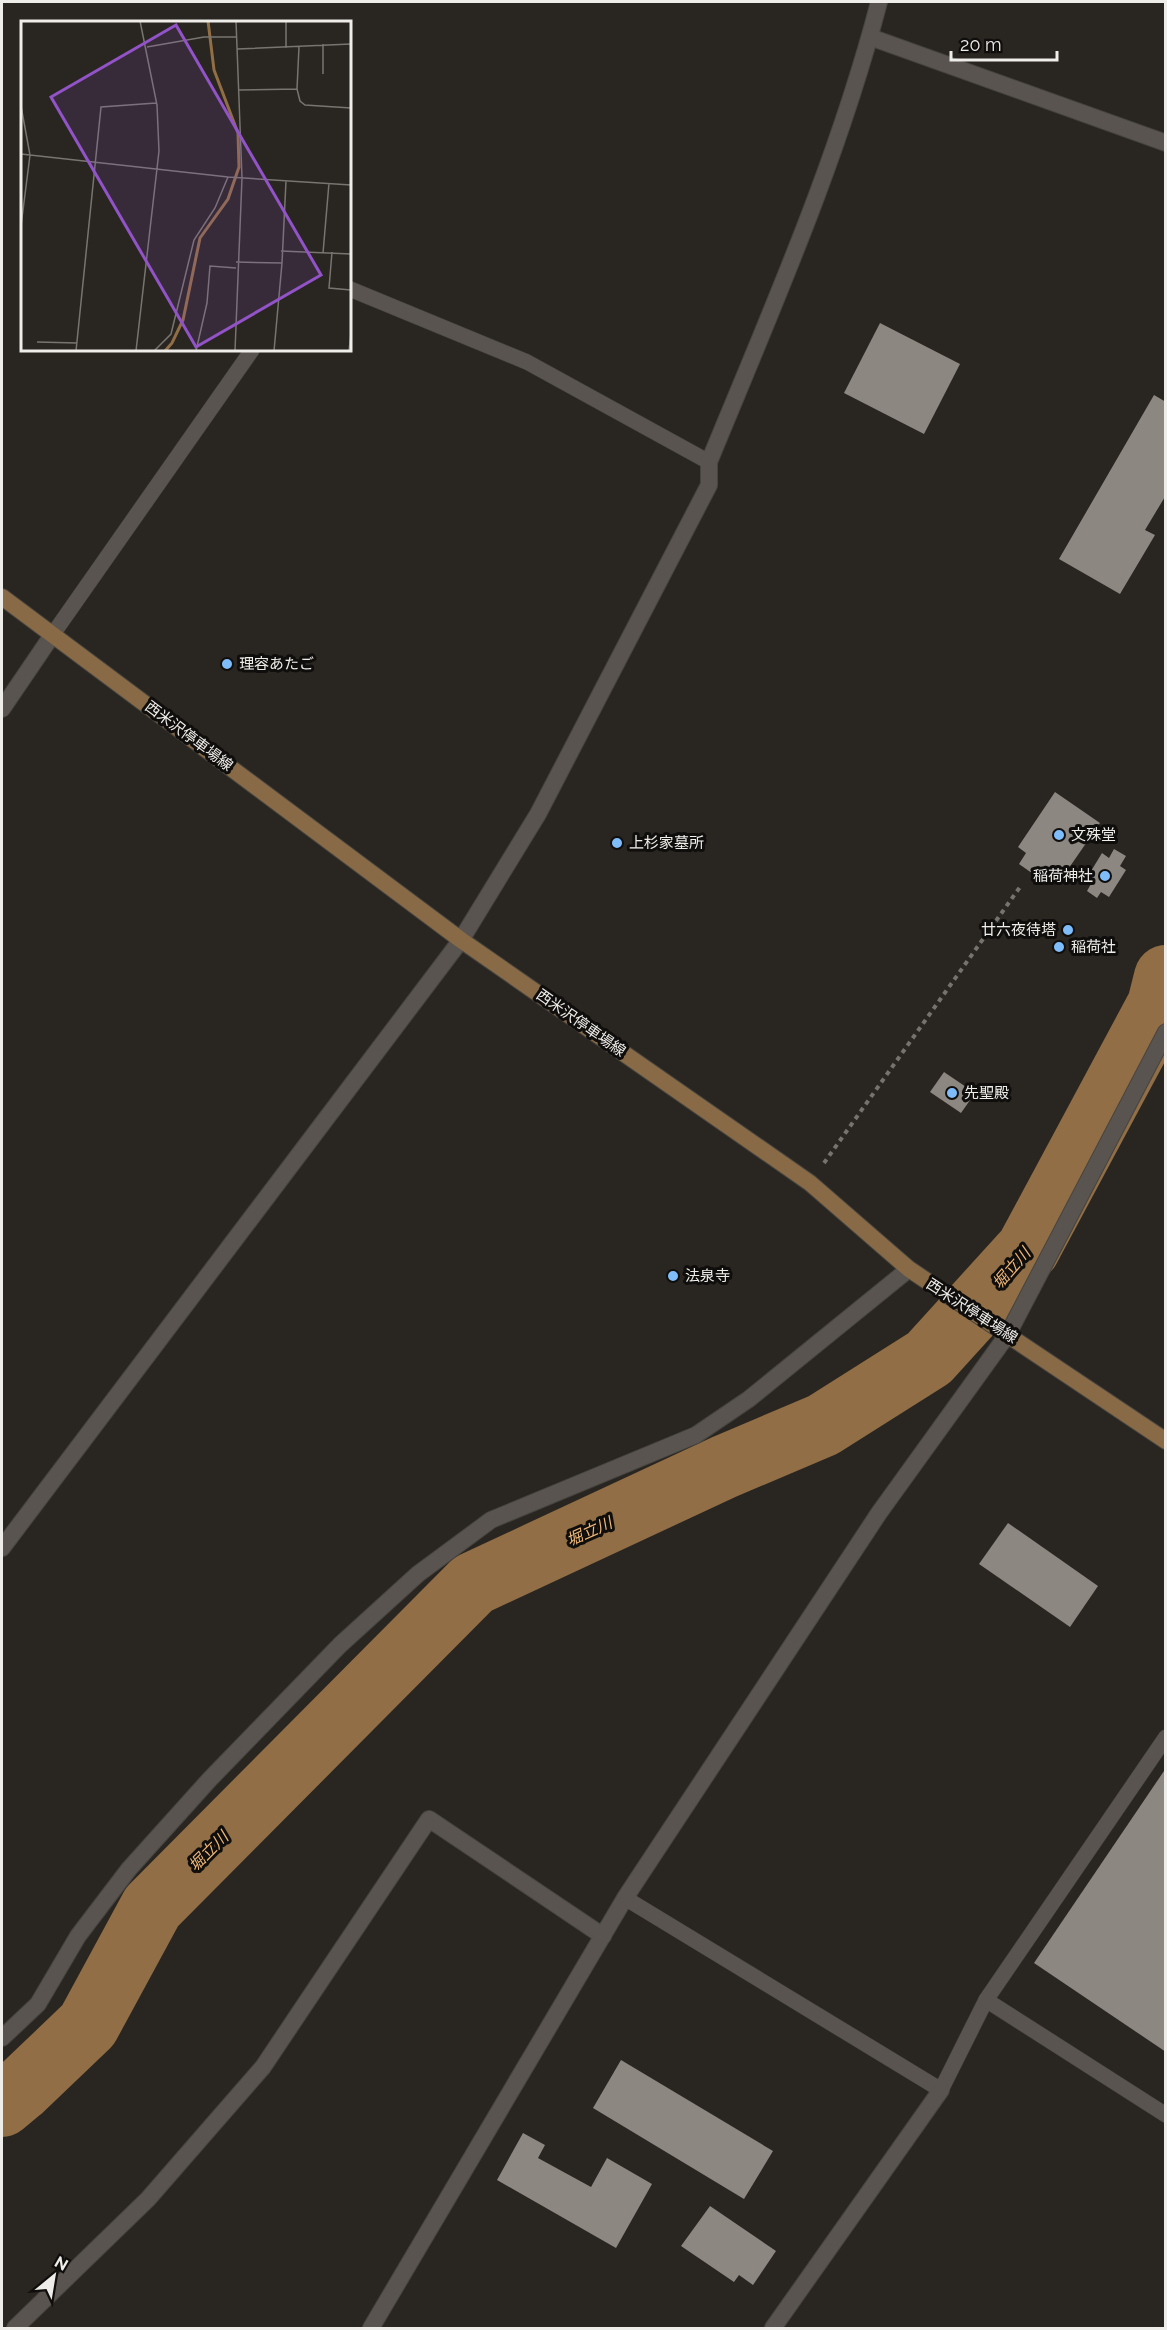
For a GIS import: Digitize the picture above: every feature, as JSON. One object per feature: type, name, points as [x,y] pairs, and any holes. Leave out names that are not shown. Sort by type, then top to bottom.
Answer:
[{"type":"main road","name":"西米沢停車場線","points":[[2,597],[461,940],[810,1183],[909,1269],[1166,1441]]},
{"type":"street","points":[[2,1548],[461,940],[538,814],[709,485],[709,462],[816,199],[870,37],[879,2]]},
{"type":"street","points":[[870,37],[1166,143]]},
{"type":"street","points":[[2,709],[52,634]]},
{"type":"street","points":[[370,2328],[625,1899],[1002,1330],[1166,1032]]},
{"type":"street","points":[[2,2038],[38,2004],[86,1926],[129,1869],[195,1796],[340,1646],[417,1574],[491,1520],[696,1435],[749,1399],[909,1269]]},
{"type":"street","points":[[15,2328],[148,2199],[263,2067],[429,1819],[603,1936]]},
{"type":"street","points":[[773,2328],[941,2090]]},
{"type":"lane","points":[[351,289],[527,362],[709,462]]},
{"type":"lane","points":[[52,634],[251,351]]},
{"type":"lane","points":[[625,1899],[941,2090],[986,2000],[1166,1737]]},
{"type":"lane","points":[[986,2000],[1166,2115]]},
{"type":"path","points":[[810,1183],[1020,886]]},
{"type":"building","points":[[880,323],[960,364],[924,434],[844,393]]},
{"type":"building","points":[[1154,395],[1166,402],[1166,495],[1145,530],[1155,535],[1120,594],[1059,559]]},
{"type":"building","name":"文殊堂","points":[[1055,792],[1100,823],[1062,878],[1053,872],[1046,883],[1019,864],[1026,853],[1018,847]]},
{"type":"building","name":"稲荷神社","points":[[1114,849],[1126,856],[1120,866],[1126,870],[1109,897],[1101,892],[1097,898],[1087,891],[1091,884],[1085,881],[1102,853],[1109,858]]},
{"type":"building","name":"先聖殿","points":[[944,1072],[975,1093],[961,1113],[930,1092]]},
{"type":"building","points":[[1008,1523],[1098,1586],[1070,1627],[979,1564]]},
{"type":"building","points":[[1166,1768],[1166,2052],[1034,1963]]},
{"type":"building","points":[[621,2060],[773,2151],[744,2199],[593,2108]]},
{"type":"building","points":[[523,2133],[545,2145],[538,2158],[591,2187],[607,2158],[652,2184],[616,2248],[497,2180]]},
{"type":"building","points":[[710,2206],[776,2251],[753,2285],[739,2275],[734,2282],[681,2246]]},
{"type":"waterway","name":"堀立川","points":[[2,2105],[88,2025],[152,1907],[473,1584],[724,1467],[823,1425],[929,1358],[1028,1249],[1159,1005],[1166,977]]},
{"type":"place","name":"理容あたご","points":[[227,664]]},
{"type":"place","name":"文殊堂","points":[[1059,835]]},
{"type":"place","name":"上杉家墓所","points":[[617,843]]},
{"type":"place","name":"稲荷神社","points":[[1105,876]]},
{"type":"place","name":"廿六夜待塔","points":[[1068,930]]},
{"type":"place","name":"稲荷社","points":[[1059,947]]},
{"type":"place","name":"先聖殿","points":[[952,1093]]},
{"type":"place","name":"法泉寺","points":[[673,1276]]}]
